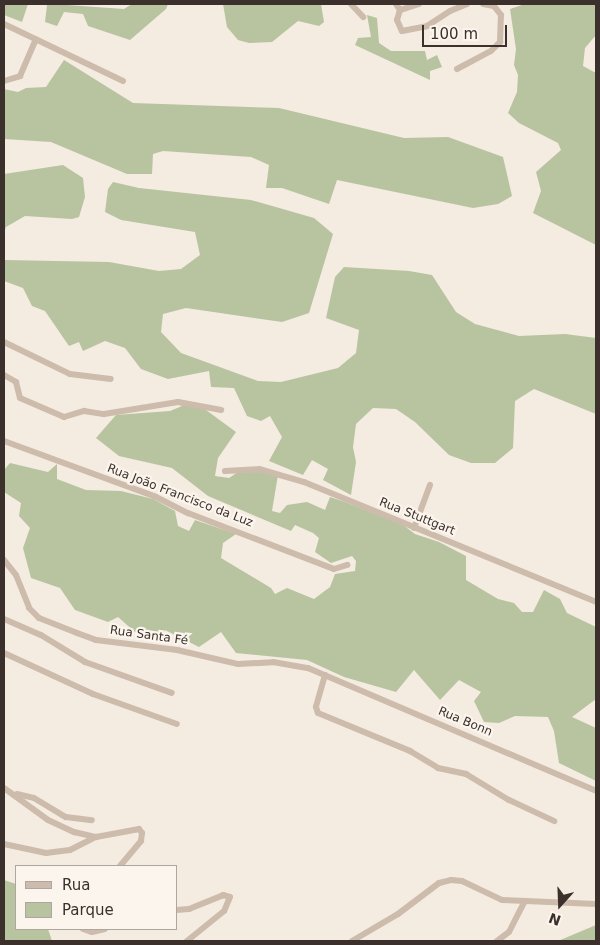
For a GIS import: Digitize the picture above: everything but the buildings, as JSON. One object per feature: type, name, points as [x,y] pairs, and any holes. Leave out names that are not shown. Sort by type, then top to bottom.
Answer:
[{"type":"street","points":[[351,4],[363,17]]},
{"type":"street","points":[[396,4],[400,10],[398,26],[408,32],[427,26],[450,10],[467,4]]},
{"type":"street","points":[[400,10],[418,4]]},
{"type":"street","points":[[457,69],[490,51],[500,42],[501,15],[494,6],[483,4]]},
{"type":"street","points":[[4,24],[122,81]]},
{"type":"street","points":[[4,80],[20,76],[36,39]]},
{"type":"street","points":[[4,342],[70,374],[111,379]]},
{"type":"street","points":[[4,375],[16,382],[20,398],[64,417],[84,411],[104,414],[178,402],[220,410]]},
{"type":"street","name":"Rua João Francisco da Luz","points":[[4,441],[156,497],[188,513],[334,569],[347,565]]},
{"type":"street","name":"Rua Stuttgart","points":[[225,471],[268,471],[304,482],[596,602]]},
{"type":"street","points":[[414,528],[430,485]]},
{"type":"street","name":"Rua Santa Fé","points":[[4,560],[16,575],[29,608],[40,618],[96,640],[177,650],[238,664],[288,663],[325,675]]},
{"type":"street","points":[[4,619],[41,635],[85,662],[172,693]]},
{"type":"street","points":[[4,653],[93,694],[177,724]]},
{"type":"street","points":[[325,675],[316,707],[318,713],[410,751],[438,768],[466,774],[509,800],[554,821]]},
{"type":"street","name":"Rua Bonn","points":[[325,675],[596,791]]},
{"type":"street","points":[[4,788],[16,794],[48,820],[96,837]]},
{"type":"street","points":[[16,794],[34,798],[66,817],[92,820]]},
{"type":"street","points":[[4,844],[46,853],[70,850],[96,837],[112,836],[133,830],[142,833],[134,852],[121,865]]},
{"type":"street","points":[[352,941],[398,914],[439,883],[451,880],[462,881],[502,900],[524,903],[596,904]]},
{"type":"street","points":[[178,910],[189,909],[223,895],[230,897],[224,911],[188,941]]},
{"type":"street","points":[[497,941],[509,932],[524,903]]},
{"type":"street","points":[[86,930],[92,932],[101,930]]},
{"type":"green space","points":[[4,4],[28,4],[22,22],[4,15]]},
{"type":"green space","points":[[132,4],[168,4],[166,9],[130,40],[88,26],[83,14],[64,12],[57,26],[45,22],[47,5],[124,9]]},
{"type":"green space","points":[[223,4],[321,4],[324,22],[319,26],[298,21],[272,42],[249,43],[238,40],[227,27]]},
{"type":"green space","points":[[525,4],[596,4],[596,35],[585,48],[583,66],[596,73],[596,245],[533,213],[541,191],[536,172],[561,150],[558,143],[519,123],[508,113],[517,92],[518,75],[514,65],[516,49],[510,9]]},
{"type":"green space","points":[[367,15],[377,18],[379,43],[391,51],[425,51],[427,60],[437,55],[442,67],[430,71],[430,80],[355,45],[358,38],[371,37]]},
{"type":"green space","points":[[64,60],[133,103],[279,108],[404,138],[448,137],[503,157],[512,196],[498,204],[473,208],[337,180],[329,204],[282,188],[266,188],[269,165],[251,157],[163,151],[153,154],[152,174],[127,174],[51,142],[4,139],[4,89],[18,92],[26,88],[46,87]]},
{"type":"green space","points":[[63,165],[83,178],[85,197],[79,217],[72,219],[25,216],[6,227],[4,233],[4,174]]},
{"type":"green space","points":[[113,182],[139,188],[251,200],[314,218],[333,234],[309,313],[282,322],[186,308],[163,314],[161,332],[181,353],[258,381],[281,382],[338,368],[356,353],[359,330],[326,318],[335,277],[344,267],[409,271],[432,275],[456,312],[475,324],[519,336],[565,334],[596,338],[596,414],[534,389],[515,401],[513,448],[495,463],[471,463],[449,455],[415,422],[396,409],[373,408],[356,424],[353,447],[356,462],[351,495],[323,480],[328,469],[312,460],[303,475],[269,461],[282,437],[270,416],[261,421],[247,416],[234,388],[211,387],[209,371],[168,379],[141,369],[125,348],[105,341],[83,351],[79,342],[69,346],[45,311],[32,306],[23,288],[4,281],[4,260],[109,262],[159,271],[181,269],[200,255],[195,232],[121,220],[105,212],[108,189]]},
{"type":"green space","points":[[187,404],[206,410],[236,432],[218,458],[215,476],[229,478],[238,472],[259,470],[278,475],[272,511],[280,513],[287,505],[307,502],[325,510],[330,497],[345,502],[403,525],[415,534],[439,542],[466,556],[466,580],[498,599],[514,603],[522,612],[533,612],[544,590],[560,599],[567,613],[596,627],[596,699],[572,717],[596,728],[596,781],[559,763],[554,731],[548,717],[515,716],[499,723],[484,722],[474,701],[481,692],[459,680],[440,700],[414,670],[396,692],[344,677],[307,660],[236,653],[221,632],[199,647],[165,630],[159,642],[135,632],[118,617],[108,622],[75,610],[60,588],[31,578],[23,548],[30,528],[19,516],[21,503],[4,492],[4,470],[10,463],[48,472],[57,464],[57,479],[86,490],[121,491],[153,499],[175,511],[178,526],[189,531],[195,520],[236,534],[223,543],[221,558],[271,588],[275,594],[287,588],[314,599],[330,587],[335,574],[355,571],[356,561],[352,556],[331,563],[315,552],[319,538],[313,533],[295,525],[291,531],[208,496],[172,468],[119,456],[96,438],[116,415],[170,411]]},
{"type":"green space","points":[[4,880],[15,884],[15,930],[48,930],[52,941],[4,941]]},
{"type":"green space","points":[[596,925],[596,941],[558,941]]}]
